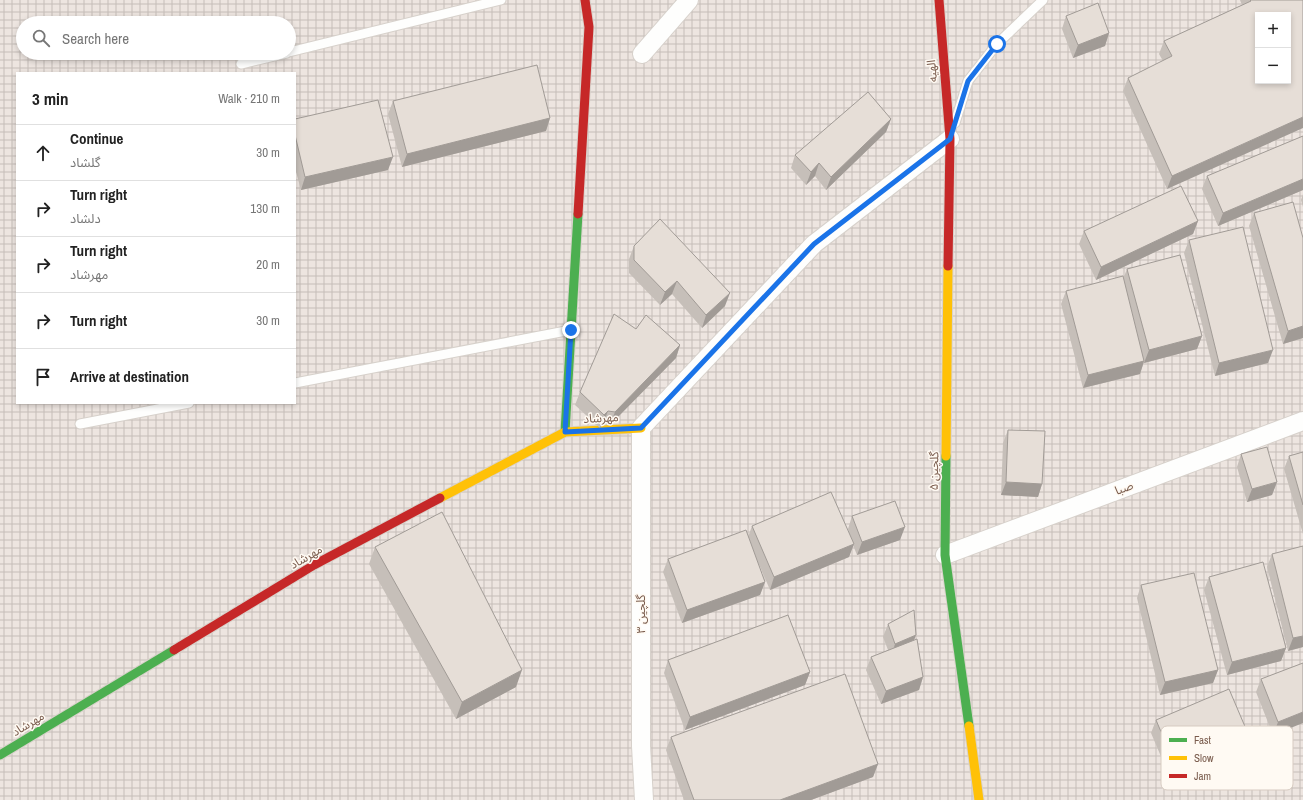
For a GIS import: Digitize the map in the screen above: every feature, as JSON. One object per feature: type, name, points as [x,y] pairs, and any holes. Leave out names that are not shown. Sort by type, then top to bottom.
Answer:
[{"type":"street","points":[[565,432],[589,27],[584,0]]},
{"type":"street","points":[[642,54],[689,0]]},
{"type":"street","name":"الهیه","points":[[939,0],[950,139]]},
{"type":"street","points":[[641,428],[814,244],[950,139]]},
{"type":"street","name":"گلچین ۵","points":[[950,139],[945,555],[979,800]]},
{"type":"street","name":"صبا","points":[[945,555],[1303,421]]},
{"type":"street","name":"مهرشاد","points":[[0,755],[314,565],[565,432],[641,428]]},
{"type":"street","name":"گلچین ۳","points":[[641,428],[641,746],[644,800]]},
{"type":"lane","points":[[296,51],[501,0]]},
{"type":"lane","points":[[950,139],[968,81],[997,44],[1043,0]]},
{"type":"lane","points":[[241,64],[258,60]]},
{"type":"lane","points":[[296,383],[571,330]]},
{"type":"lane","points":[[80,424],[184,404]]},
{"type":"shaded area","points":[[0,0],[1303,0],[1303,800],[0,800]]},
{"type":"building","points":[[1250,0],[1303,0],[1303,117],[1172,176],[1128,78],[1172,56],[1164,41],[1251,1]]},
{"type":"building","points":[[1098,3],[1109,33],[1078,45],[1066,16]]},
{"type":"building","points":[[537,65],[550,118],[407,154],[393,101]]},
{"type":"building","points":[[868,92],[891,119],[831,177],[819,163],[811,172],[795,155]]},
{"type":"building","points":[[378,100],[393,157],[305,177],[296,139],[296,119]]},
{"type":"building","points":[[1303,136],[1303,179],[1223,213],[1207,176]]},
{"type":"building","points":[[1181,186],[1198,221],[1101,267],[1084,231]]},
{"type":"building","points":[[1293,202],[1303,238],[1303,326],[1288,331],[1254,213]]},
{"type":"building","points":[[660,219],[730,293],[706,315],[677,281],[665,292],[634,260],[634,246]]},
{"type":"building","points":[[1243,227],[1273,350],[1219,363],[1189,240]]},
{"type":"building","points":[[1180,255],[1202,336],[1149,350],[1127,269]]},
{"type":"building","points":[[1123,276],[1144,361],[1088,375],[1066,291]]},
{"type":"building","points":[[614,314],[636,329],[646,315],[680,345],[615,412],[608,411],[604,415],[580,392]]},
{"type":"building","points":[[1008,430],[1045,431],[1042,484],[1006,482]]},
{"type":"building","points":[[1267,447],[1277,482],[1252,489],[1241,454]]},
{"type":"building","points":[[1303,452],[1303,505],[1289,456]]},
{"type":"building","points":[[831,492],[854,544],[774,577],[752,526]]},
{"type":"building","points":[[895,501],[905,527],[862,542],[852,516]]},
{"type":"building","points":[[442,512],[522,670],[462,702],[375,547]]},
{"type":"building","points":[[746,530],[765,582],[687,610],[668,559]]},
{"type":"building","points":[[1303,546],[1303,636],[1293,638],[1272,554]]},
{"type":"building","points":[[1263,562],[1286,648],[1232,662],[1209,577]]},
{"type":"building","points":[[1194,573],[1218,670],[1165,682],[1141,585]]},
{"type":"building","points":[[914,610],[916,635],[895,644],[888,624]]},
{"type":"building","points":[[788,615],[810,672],[690,717],[668,660]]},
{"type":"building","points":[[917,639],[923,677],[886,691],[871,657]]},
{"type":"building","points":[[1303,663],[1303,712],[1278,722],[1261,679]]},
{"type":"building","points":[[845,674],[878,764],[780,800],[694,800],[671,737]]},
{"type":"building","points":[[1229,689],[1245,726],[1161,726],[1161,732],[1156,720]]},
{"type":"traffic: fast","points":[[565,432],[578,214]]},
{"type":"traffic: fast","points":[[946,456],[945,555],[969,726]]},
{"type":"traffic: fast","points":[[0,755],[174,650]]},
{"type":"traffic: slow","points":[[946,456],[948,266]]},
{"type":"traffic: slow","points":[[440,498],[565,432],[641,428]]},
{"type":"traffic: slow","points":[[969,726],[979,800]]},
{"type":"traffic: jam","points":[[578,214],[589,27],[585,0]]},
{"type":"traffic: jam","points":[[939,0],[950,139],[948,266]]},
{"type":"traffic: jam","points":[[174,650],[314,565],[440,498]]},
{"type":"route","points":[[571,330],[565,432],[641,428],[814,244],[950,139],[968,81],[997,44]]}]
